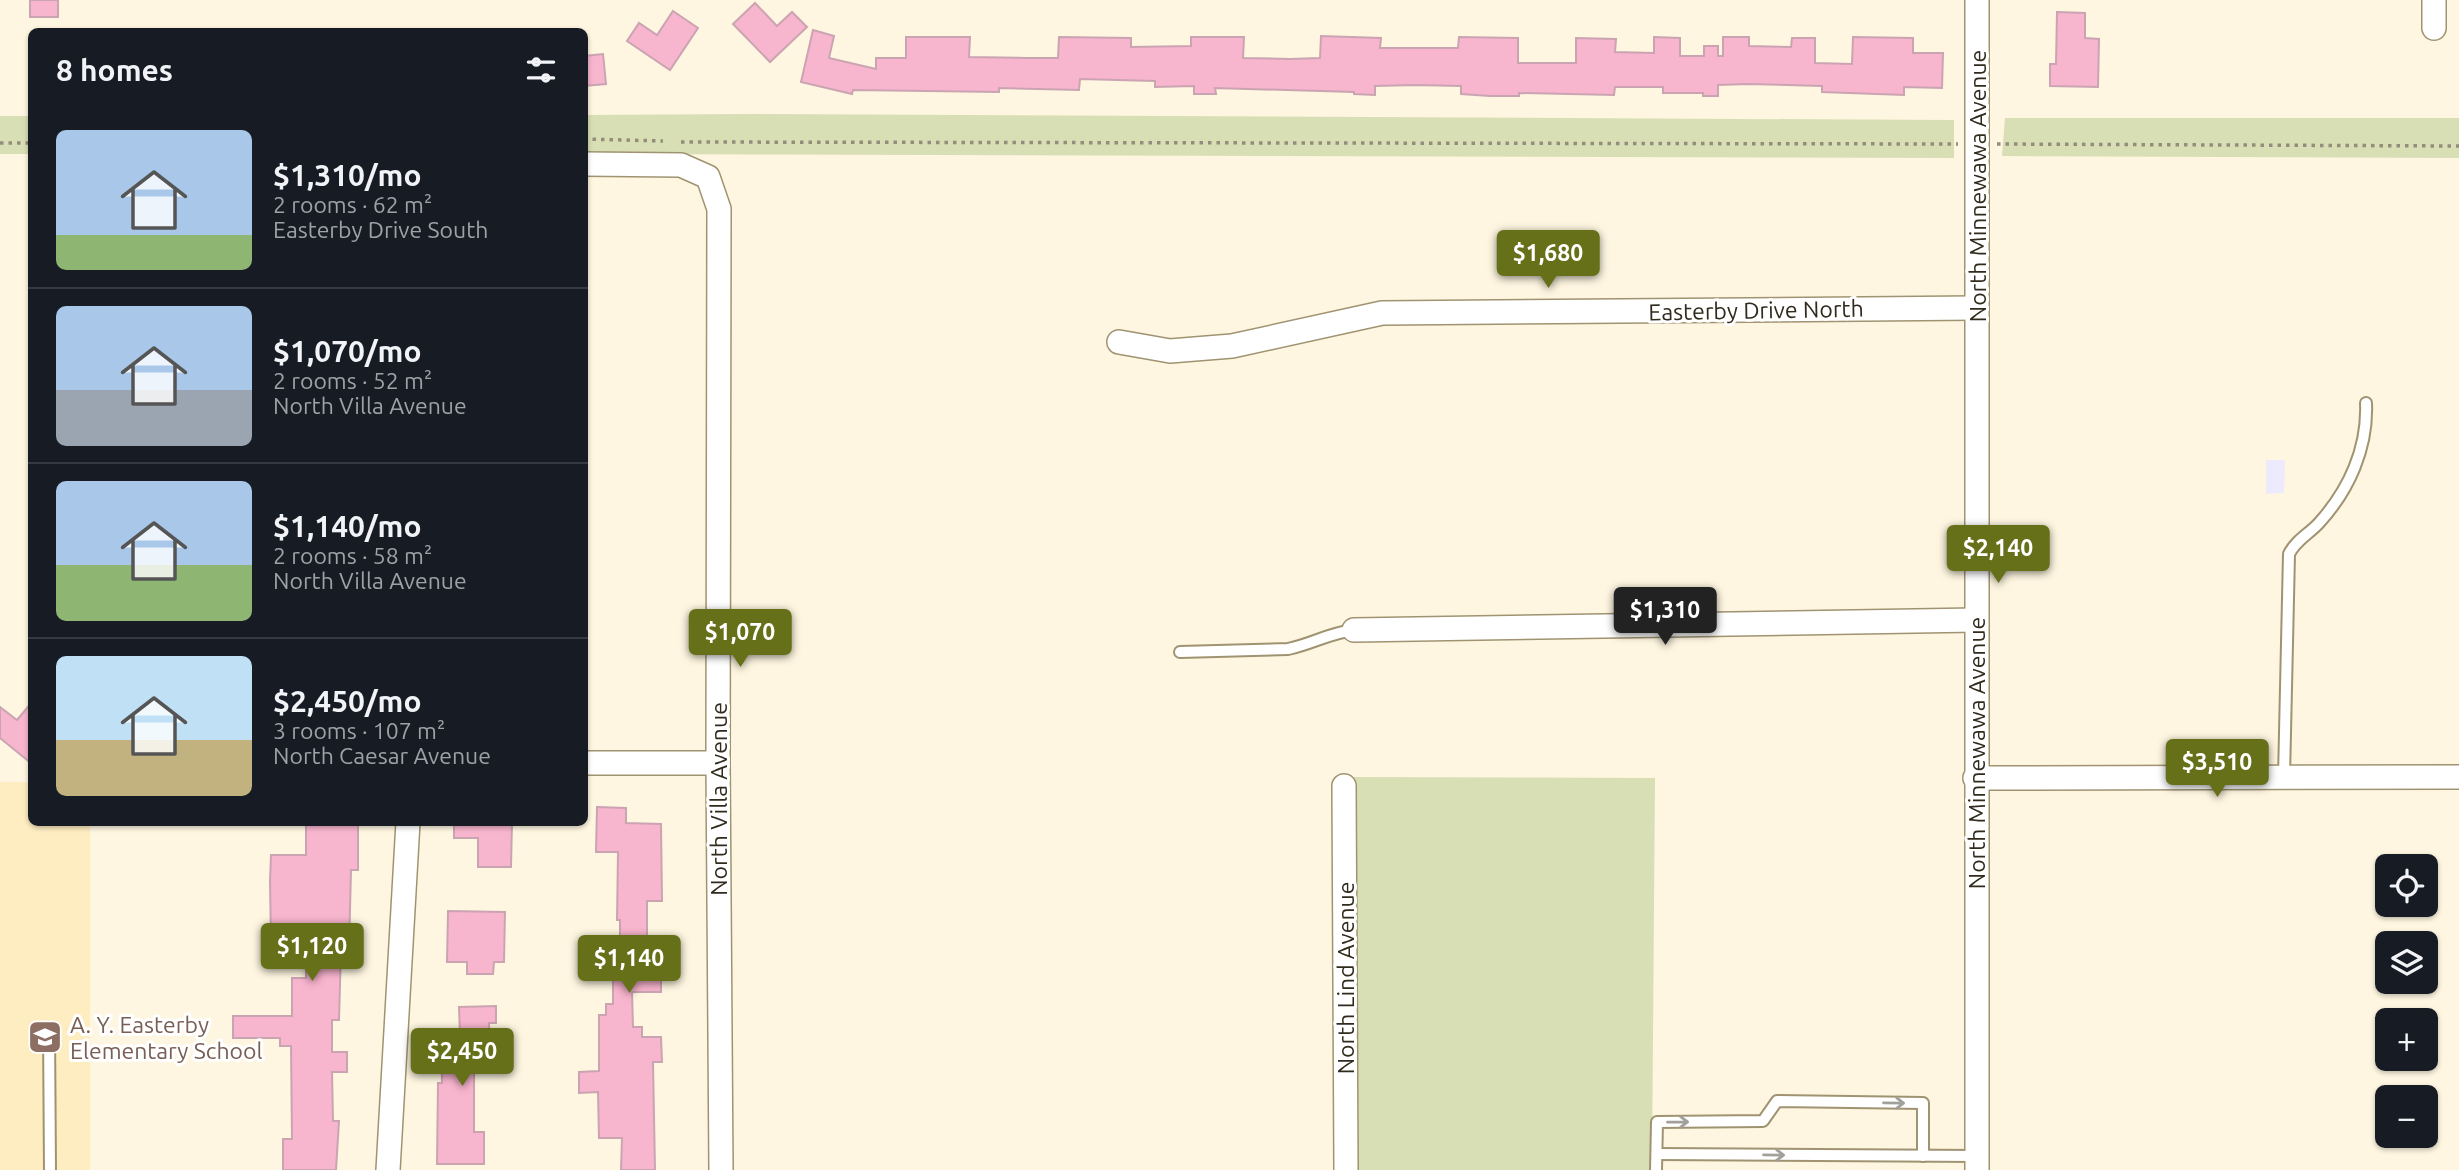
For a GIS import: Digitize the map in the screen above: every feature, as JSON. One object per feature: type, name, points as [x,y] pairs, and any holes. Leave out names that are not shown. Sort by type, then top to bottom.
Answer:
[{"type":"street","name":"North Minnewawa Avenue","points":[[1977,0],[1977,1163]]},
{"type":"street","points":[[2434,0],[2434,28]]},
{"type":"street","name":"North Villa Avenue","points":[[588,164],[681,165],[708,177],[719,209],[718,763],[721,1170]]},
{"type":"street","name":"Easterby Drive North","points":[[1119,342],[1170,351],[1232,346],[1382,313],[1977,308]]},
{"type":"street","points":[[1354,630],[1976,620]]},
{"type":"street","points":[[588,763],[718,763]]},
{"type":"street","points":[[1975,778],[2459,777]]},
{"type":"street","name":"North Lind Avenue","points":[[1344,786],[1346,1170]]},
{"type":"street","points":[[388,1170],[408,826]]},
{"type":"lane","points":[[2284,777],[2289,554],[2294,545],[2318,524],[2343,493],[2364,443],[2366,403]]},
{"type":"lane","points":[[1180,652],[1288,649],[1334,632],[1354,630]]},
{"type":"lane","points":[[49,1029],[50,1170]]},
{"type":"lane","points":[[1656,1170],[1657,1122],[1763,1121],[1777,1101],[1923,1104],[1923,1156]]},
{"type":"lane","points":[[1657,1154],[1923,1156],[1977,1163]]},
{"type":"path","points":[[588,139],[667,141]]},
{"type":"path","points":[[678,142],[2459,146]]},
{"type":"path","points":[[0,143],[28,143]]},
{"type":"shaded area","points":[[2266,460],[2285,460],[2284,493],[2266,494]]},
{"type":"shaded area","name":"A. Y. Easterby Elementary School","points":[[0,782],[28,782],[28,826],[90,826],[90,1170],[0,1170]]},
{"type":"green space","points":[[588,115],[1954,120],[1954,158],[588,154]]},
{"type":"green space","points":[[0,116],[28,116],[28,154],[0,154]]},
{"type":"green space","points":[[2005,118],[2459,118],[2459,158],[2002,156]]},
{"type":"green space","points":[[1350,777],[1655,778],[1652,1170],[1348,1170]]},
{"type":"building","points":[[30,0],[58,0],[58,17],[30,17]]},
{"type":"building","points":[[755,3],[777,26],[792,12],[807,27],[770,62],[733,24]]},
{"type":"building","points":[[673,11],[698,28],[670,70],[627,41],[639,23],[657,35]]},
{"type":"building","points":[[2057,12],[2085,13],[2085,38],[2099,39],[2098,87],[2050,86],[2050,64],[2056,64]]},
{"type":"building","points":[[813,30],[834,36],[829,58],[876,69],[876,58],[906,58],[906,37],[970,37],[969,57],[1058,58],[1059,37],[1131,38],[1131,47],[1191,46],[1191,37],[1244,37],[1243,58],[1290,59],[1320,58],[1321,36],[1381,38],[1380,48],[1458,48],[1459,37],[1518,38],[1518,63],[1576,63],[1576,38],[1616,39],[1615,52],[1654,53],[1654,37],[1680,38],[1680,56],[1704,56],[1704,46],[1718,46],[1718,56],[1723,56],[1723,37],[1749,37],[1749,46],[1791,47],[1792,38],[1815,38],[1815,63],[1852,64],[1853,37],[1913,38],[1913,53],[1943,53],[1942,88],[1904,87],[1904,95],[1822,92],[1822,86],[1748,84],[1718,85],[1718,96],[1703,96],[1703,93],[1663,93],[1663,87],[1615,87],[1614,95],[1519,93],[1519,96],[1490,96],[1461,94],[1461,86],[1415,85],[1375,86],[1375,95],[1215,88],[1216,94],[1194,94],[1194,86],[1155,87],[1155,81],[1080,79],[1079,90],[853,90],[852,94],[801,82]]},
{"type":"building","points":[[603,54],[606,84],[588,86],[588,56]]},
{"type":"building","points":[[0,707],[17,720],[28,707],[28,761],[0,738]]},
{"type":"building","points":[[597,807],[626,808],[626,823],[661,824],[662,901],[647,901],[647,973],[661,973],[661,992],[632,992],[633,1027],[642,1027],[642,1037],[661,1037],[662,1062],[653,1062],[655,1170],[621,1170],[622,1138],[599,1138],[598,1092],[579,1093],[579,1072],[599,1071],[599,1015],[606,1015],[606,1004],[613,1004],[613,976],[606,976],[606,953],[620,953],[620,920],[617,920],[618,852],[596,852]]},
{"type":"building","points":[[306,826],[358,826],[358,870],[351,870],[349,950],[341,949],[339,1020],[332,1020],[332,1052],[347,1052],[347,1072],[332,1072],[333,1121],[339,1121],[336,1170],[283,1170],[283,1139],[292,1139],[291,1046],[280,1046],[280,1038],[233,1038],[233,1016],[292,1016],[292,978],[306,978],[306,942],[271,942],[271,855],[306,855]]},
{"type":"building","points":[[454,826],[512,826],[511,867],[478,867],[478,838],[454,838]]},
{"type":"building","points":[[448,911],[505,912],[504,962],[494,962],[493,974],[467,974],[467,962],[447,962]]},
{"type":"building","points":[[496,1006],[496,1023],[489,1023],[490,1055],[474,1055],[474,1132],[484,1132],[484,1164],[437,1164],[438,1083],[442,1083],[441,1035],[460,1035],[459,1007]]},
{"type":"place","name":"A. Y. Easterby Elementary School","points":[[45,1037]]}]
